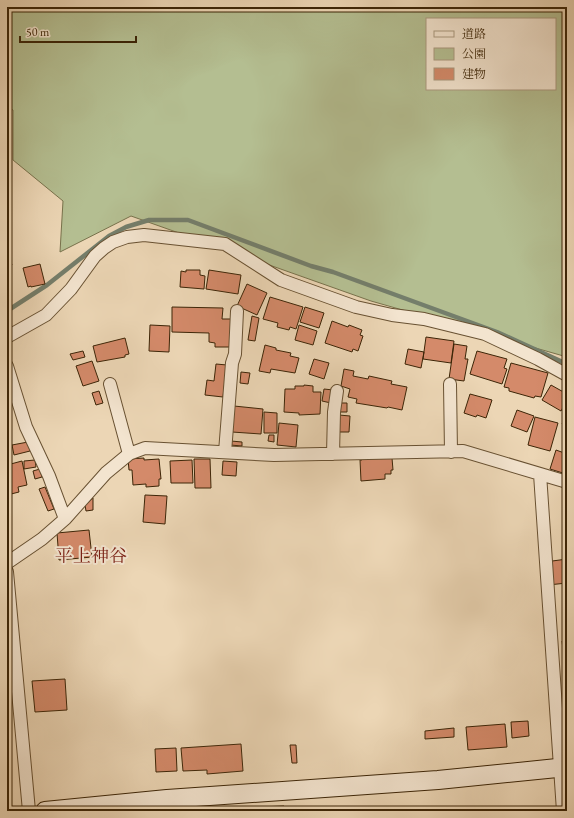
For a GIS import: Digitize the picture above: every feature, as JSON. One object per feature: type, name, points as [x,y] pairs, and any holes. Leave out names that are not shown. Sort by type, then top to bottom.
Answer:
[{"type":"street","points":[[7,337],[46,315],[71,289],[95,256],[113,242],[127,237],[150,235],[224,244],[281,280],[356,307],[392,315],[424,319],[486,334],[567,375]]},
{"type":"street","points":[[225,452],[232,363],[235,354],[237,311]]},
{"type":"street","points":[[7,366],[11,394],[49,476],[65,519]]},
{"type":"street","points":[[110,384],[129,454]]},
{"type":"street","points":[[450,384],[451,452]]},
{"type":"street","points":[[333,454],[334,412],[337,392]]},
{"type":"street","points":[[7,562],[42,539],[65,519],[106,473],[129,454],[145,448],[274,455],[463,451],[567,482]]},
{"type":"street","points":[[540,474],[563,768],[563,811]]},
{"type":"street","points":[[7,572],[28,811]]},
{"type":"street","points":[[45,811],[167,799],[438,780],[563,768]]},
{"type":"green space","points":[[7,7],[567,7],[567,357],[371,301],[131,216],[60,252],[63,201],[13,160],[13,110],[7,107]]},
{"type":"building","points":[[7,253],[12,265],[7,267]]},
{"type":"building","points":[[40,264],[45,284],[28,287],[23,268]]},
{"type":"building","points":[[186,270],[200,270],[200,275],[205,276],[204,289],[180,287],[181,271],[186,272]]},
{"type":"building","points":[[209,270],[241,275],[238,294],[206,289]]},
{"type":"building","points":[[247,284],[267,293],[257,315],[237,306]]},
{"type":"building","points":[[270,297],[303,307],[296,329],[290,327],[289,330],[277,327],[278,323],[263,319]]},
{"type":"building","points":[[172,307],[223,308],[222,319],[231,319],[230,347],[215,347],[215,343],[209,342],[209,333],[172,332]]},
{"type":"building","points":[[305,307],[324,313],[319,328],[300,322]]},
{"type":"building","points":[[252,316],[259,318],[255,341],[248,340]]},
{"type":"building","points":[[332,321],[362,330],[360,335],[363,336],[358,351],[353,349],[352,352],[325,343]]},
{"type":"building","points":[[150,325],[170,326],[169,352],[149,351]]},
{"type":"building","points":[[299,325],[317,331],[313,345],[295,340]]},
{"type":"building","points":[[426,337],[454,341],[451,363],[423,359]]},
{"type":"building","points":[[125,338],[129,354],[125,355],[125,357],[97,362],[93,346]]},
{"type":"building","points":[[454,344],[467,346],[465,359],[468,359],[464,381],[449,379]]},
{"type":"building","points":[[265,345],[276,348],[276,350],[291,353],[290,356],[299,358],[295,373],[271,369],[270,373],[259,371]]},
{"type":"building","points":[[408,349],[424,352],[421,368],[405,364]]},
{"type":"building","points":[[83,351],[85,357],[73,360],[70,354]]},
{"type":"building","points":[[477,351],[507,359],[504,368],[507,369],[502,384],[470,374]]},
{"type":"building","points":[[314,359],[329,363],[324,379],[309,374]]},
{"type":"building","points":[[92,361],[99,381],[83,386],[76,366]]},
{"type":"building","points":[[511,363],[548,373],[541,397],[535,396],[534,398],[509,391],[509,388],[504,387]]},
{"type":"building","points":[[216,364],[227,365],[223,397],[205,395],[207,380],[214,381]]},
{"type":"building","points":[[344,369],[354,371],[353,376],[368,379],[369,376],[392,381],[391,384],[407,387],[402,410],[356,403],[357,399],[348,397],[350,389],[341,386]]},
{"type":"building","points":[[241,372],[250,373],[248,384],[240,383]]},
{"type":"building","points":[[551,385],[567,394],[567,400],[561,411],[542,400]]},
{"type":"building","points":[[295,386],[313,386],[313,392],[321,392],[320,414],[299,415],[299,413],[284,412],[285,389],[295,389]]},
{"type":"building","points":[[324,389],[333,390],[331,403],[322,401]]},
{"type":"building","points":[[99,391],[103,403],[96,405],[92,393]]},
{"type":"building","points":[[470,394],[492,400],[486,418],[477,415],[476,417],[464,413]]},
{"type":"building","points":[[339,403],[347,403],[347,412],[338,412]]},
{"type":"building","points":[[234,406],[263,409],[261,434],[232,432]]},
{"type":"building","points":[[517,410],[534,416],[527,432],[511,426]]},
{"type":"building","points":[[264,412],[277,413],[277,433],[264,433]]},
{"type":"building","points":[[339,415],[350,416],[349,432],[337,432]]},
{"type":"building","points":[[567,415],[567,427],[562,424]]},
{"type":"building","points":[[535,417],[558,423],[550,451],[528,445]]},
{"type":"building","points":[[279,423],[298,425],[296,447],[277,445]]},
{"type":"building","points":[[269,435],[274,435],[274,442],[268,441]]},
{"type":"building","points":[[231,441],[242,442],[242,446],[230,445]]},
{"type":"building","points":[[28,442],[30,451],[14,455],[12,445]]},
{"type":"building","points":[[556,450],[567,454],[566,474],[550,469]]},
{"type":"building","points":[[362,457],[392,458],[393,470],[391,470],[391,474],[385,474],[385,479],[361,481],[360,460],[362,460]]},
{"type":"building","points":[[144,458],[144,460],[159,459],[161,479],[159,479],[159,486],[146,487],[146,484],[133,485],[132,470],[129,470],[128,459]]},
{"type":"building","points":[[194,459],[210,459],[211,488],[195,488]]},
{"type":"building","points":[[35,460],[36,467],[24,469],[24,461]]},
{"type":"building","points":[[192,460],[193,483],[171,483],[170,461]]},
{"type":"building","points":[[22,461],[27,485],[18,487],[19,492],[7,495],[7,465]]},
{"type":"building","points":[[223,461],[237,462],[236,476],[222,475]]},
{"type":"building","points":[[40,469],[42,477],[35,479],[33,471]]},
{"type":"building","points":[[45,487],[54,509],[48,511],[39,489]]},
{"type":"building","points":[[145,495],[167,496],[165,524],[143,522]]},
{"type":"building","points":[[93,498],[93,510],[86,511],[85,505]]},
{"type":"building","points":[[89,530],[92,557],[59,560],[57,533]]},
{"type":"building","points":[[567,559],[567,583],[548,585],[545,562]]},
{"type":"building","points":[[562,641],[567,641],[567,658],[564,658]]},
{"type":"building","points":[[65,679],[67,710],[35,712],[32,681]]},
{"type":"building","points":[[528,721],[529,736],[512,738],[511,722]]},
{"type":"building","points":[[505,724],[507,747],[468,750],[466,727]]},
{"type":"building","points":[[454,728],[454,737],[425,739],[425,731]]},
{"type":"building","points":[[241,744],[243,771],[207,774],[207,770],[183,771],[181,748]]},
{"type":"building","points":[[290,745],[296,745],[297,763],[292,763]]},
{"type":"building","points":[[176,748],[177,771],[156,772],[155,749]]},
{"type":"building","points":[[284,806],[285,811],[260,811],[259,807]]},
{"type":"waterway","points":[[7,311],[47,285],[109,236],[126,227],[149,220],[188,220],[311,266],[333,272],[497,332],[567,364]]},
{"type":"district","name":"平上神谷","points":[[91,555]]}]
